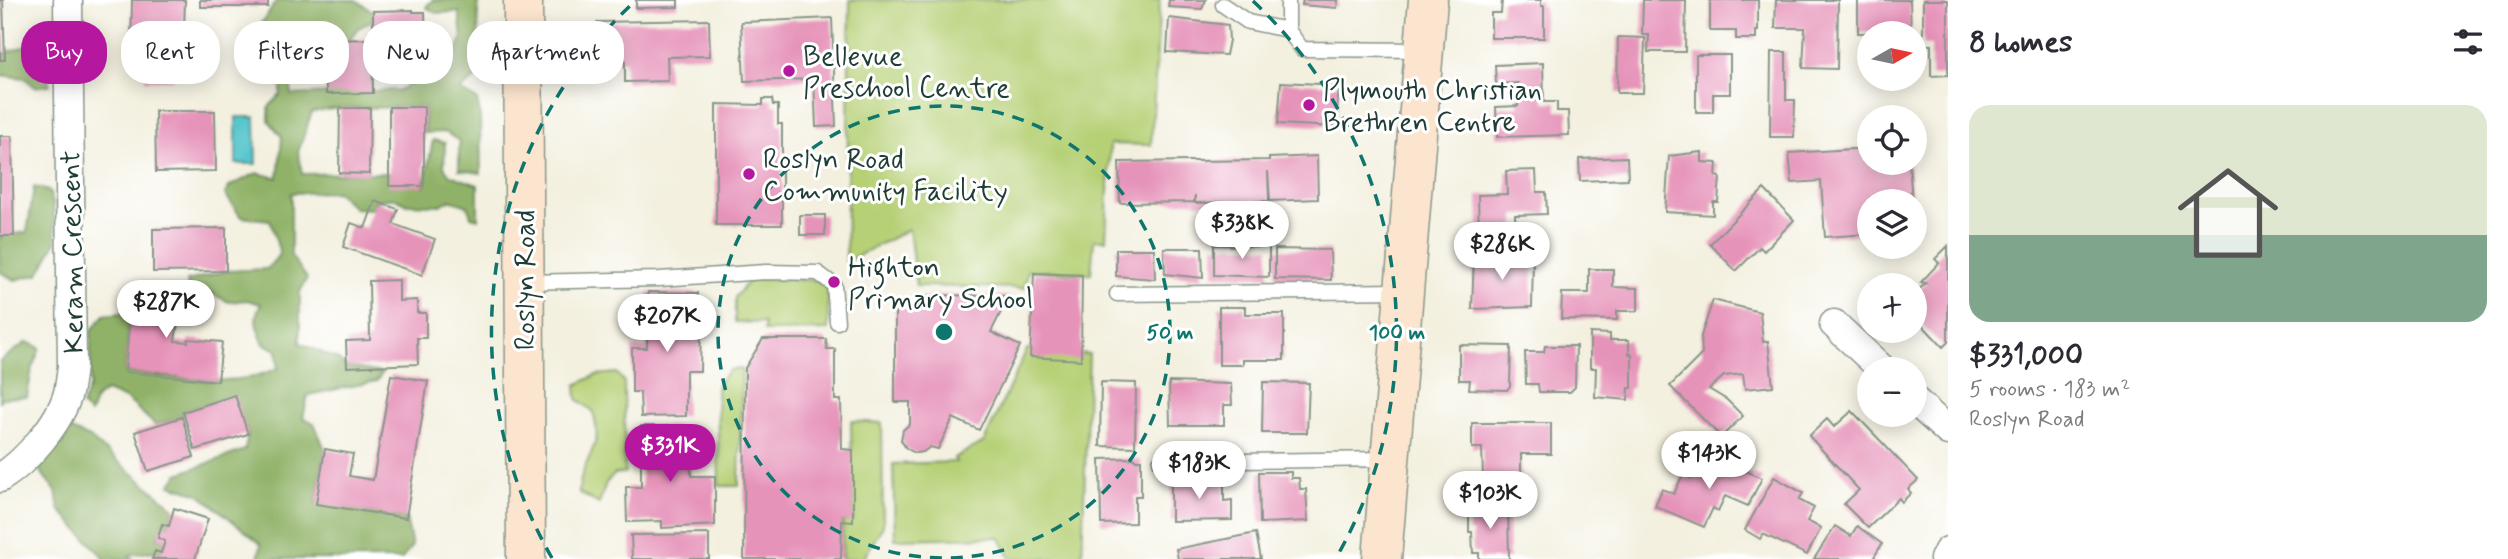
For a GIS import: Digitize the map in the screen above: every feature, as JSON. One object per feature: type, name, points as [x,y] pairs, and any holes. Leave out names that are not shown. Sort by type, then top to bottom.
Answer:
[{"type":"main road","name":"Roslyn Road","points":[[523,0],[526,559]]},
{"type":"main road","points":[[1382,559],[1428,0]]},
{"type":"street","name":"Keram Crescent","points":[[0,478],[26,458],[55,421],[68,396],[72,366],[68,0]]},
{"type":"street","points":[[1834,324],[1869,357]]},
{"type":"street","points":[[1927,412],[1948,431]]},
{"type":"street","points":[[1944,559],[1948,551]]},
{"type":"lane","points":[[1288,0],[1288,30],[1302,48],[1424,50]]},
{"type":"lane","points":[[1223,5],[1248,22],[1288,30]]},
{"type":"lane","points":[[524,282],[659,279],[766,272],[818,273],[834,285],[837,322]]},
{"type":"lane","points":[[1117,294],[1404,291]]},
{"type":"lane","points":[[1160,462],[1390,459]]},
{"type":"green space","points":[[277,0],[355,0],[373,11],[373,20],[363,21],[363,26],[349,40],[349,21],[263,21]]},
{"type":"green space","points":[[432,0],[477,0],[478,21],[467,21],[468,84],[460,90],[477,100],[480,114],[481,173],[459,170],[459,141],[445,132],[425,133],[424,107],[340,108],[312,112],[298,152],[302,174],[389,173],[424,186],[433,140],[445,143],[444,167],[450,175],[478,185],[478,219],[471,217],[468,206],[450,200],[440,205],[408,204],[395,198],[375,201],[372,209],[354,208],[337,192],[291,193],[291,256],[307,278],[300,292],[300,343],[337,359],[347,367],[382,373],[377,381],[308,395],[303,418],[314,423],[325,449],[316,503],[406,518],[412,546],[402,559],[258,559],[261,544],[199,494],[170,485],[178,474],[245,450],[248,434],[235,396],[183,412],[182,417],[155,425],[128,400],[106,391],[96,398],[90,414],[82,406],[90,385],[91,331],[104,315],[130,312],[125,372],[183,379],[223,380],[261,375],[278,368],[277,350],[264,344],[258,329],[256,320],[261,304],[247,300],[229,302],[204,290],[189,293],[187,281],[226,271],[267,269],[280,254],[270,220],[241,217],[225,194],[230,186],[257,173],[278,178],[282,137],[269,121],[269,107],[281,94],[281,84],[291,84],[291,95],[399,90],[412,84],[453,84],[453,60],[462,39],[459,12],[436,13],[426,7]]},
{"type":"green space","points":[[850,0],[1160,0],[1151,145],[1110,144],[1106,240],[1094,240],[1091,274],[1028,270],[1025,288],[916,286],[909,229],[846,262]]},
{"type":"green space","points":[[21,47],[21,78],[0,75],[0,60],[5,60],[5,53]]},
{"type":"green space","points":[[32,84],[50,85],[35,87]]},
{"type":"green space","points":[[34,187],[49,191],[53,203],[56,242],[39,274],[15,280],[0,272],[0,236],[27,232]]},
{"type":"green space","points":[[750,279],[816,280],[828,288],[828,330],[764,331],[764,323],[735,322],[735,297]]},
{"type":"green space","points":[[27,342],[40,348],[32,369],[27,397],[2,398],[0,401],[0,361]]},
{"type":"green space","points":[[1027,349],[1089,354],[1082,559],[1011,559],[999,537],[895,539],[893,464],[956,462],[954,458],[984,442]]},
{"type":"green space","points":[[742,369],[739,486],[719,486],[717,385],[729,370]]},
{"type":"green space","points":[[617,373],[624,382],[625,473],[615,474],[606,483],[599,504],[579,493],[581,478],[597,433],[593,411],[577,399],[576,385],[596,375]]},
{"type":"green space","points":[[851,421],[882,423],[883,526],[863,559],[842,559],[843,521],[853,521]]},
{"type":"green space","points":[[69,429],[90,438],[174,508],[169,526],[162,524],[158,538],[165,541],[161,553],[155,551],[129,555],[133,559],[105,559],[59,509],[56,491],[39,470]]},
{"type":"water","points":[[236,117],[255,117],[256,164],[236,164]]},
{"type":"building","points":[[0,0],[3,0],[5,60],[0,60]]},
{"type":"building","points":[[132,0],[185,0],[184,21],[132,21]]},
{"type":"building","points":[[200,0],[268,0],[268,7],[200,7]]},
{"type":"building","points":[[636,0],[678,0],[678,7],[636,8]]},
{"type":"building","points":[[1169,0],[1206,0],[1202,9],[1168,7]]},
{"type":"building","points":[[1303,0],[1338,0],[1337,8],[1302,5]]},
{"type":"building","points":[[1502,0],[1541,0],[1541,6],[1544,6],[1544,38],[1491,38],[1491,13],[1501,13]]},
{"type":"building","points":[[1643,0],[1686,0],[1685,52],[1648,52],[1649,35],[1642,35]]},
{"type":"building","points":[[1710,0],[1758,0],[1756,39],[1736,39],[1736,31],[1710,31]]},
{"type":"building","points":[[1776,0],[1838,0],[1837,69],[1803,68],[1805,28],[1775,28]]},
{"type":"building","points":[[1858,0],[1910,0],[1911,21],[1858,21]]},
{"type":"building","points":[[1923,0],[1948,0],[1948,75],[1931,76],[1931,45],[1927,45],[1927,21],[1923,21]]},
{"type":"building","points":[[373,11],[425,12],[425,21],[373,21]]},
{"type":"building","name":"Bellevue Preschool Centre","points":[[832,18],[836,126],[816,127],[814,79],[744,81],[741,22]]},
{"type":"building","points":[[1169,18],[1228,25],[1226,55],[1167,52]]},
{"type":"building","points":[[709,20],[710,56],[667,57],[668,81],[625,82],[624,22]]},
{"type":"building","points":[[1618,37],[1645,38],[1643,93],[1617,93]]},
{"type":"building","points":[[349,39],[363,39],[363,84],[373,84],[373,93],[326,94],[326,84],[349,84]]},
{"type":"building","points":[[1771,52],[1786,52],[1786,100],[1795,100],[1794,137],[1770,137]]},
{"type":"building","points":[[1696,55],[1730,55],[1730,94],[1713,94],[1713,112],[1696,112]]},
{"type":"building","points":[[1543,63],[1544,102],[1557,102],[1557,111],[1568,111],[1569,135],[1497,137],[1496,107],[1518,106],[1518,83],[1496,84],[1495,65]]},
{"type":"building","name":"Plymouth Christian Brethren Centre","points":[[1281,82],[1339,85],[1336,127],[1278,124]]},
{"type":"building","name":"Roslyn Road Community Facility","points":[[763,99],[772,99],[773,105],[778,105],[778,124],[782,124],[782,225],[716,225],[716,104],[763,105]]},
{"type":"building","points":[[389,107],[424,107],[424,186],[389,186]]},
{"type":"building","points":[[340,108],[370,108],[369,174],[339,173]]},
{"type":"building","points":[[155,111],[215,111],[216,171],[156,172]]},
{"type":"building","points":[[0,136],[12,136],[14,236],[0,236]]},
{"type":"building","points":[[1857,149],[1857,175],[1910,175],[1911,189],[1857,189],[1857,235],[1825,237],[1821,181],[1792,183],[1789,153]]},
{"type":"building","points":[[1702,152],[1702,162],[1717,163],[1716,176],[1720,177],[1718,202],[1713,202],[1713,215],[1665,212],[1669,156]]},
{"type":"building","points":[[1317,156],[1318,199],[1270,201],[1268,171],[1269,201],[1195,203],[1195,195],[1194,202],[1120,203],[1119,162],[1269,160]]},
{"type":"building","points":[[1627,157],[1628,179],[1580,181],[1579,159]]},
{"type":"building","points":[[1536,170],[1537,192],[1546,192],[1547,214],[1515,215],[1516,234],[1479,236],[1478,195],[1507,194],[1506,171]]},
{"type":"building","points":[[1764,189],[1794,220],[1764,251],[1760,247],[1736,271],[1710,244]]},
{"type":"building","points":[[375,201],[398,209],[393,224],[435,239],[422,275],[343,247],[351,223],[365,228]]},
{"type":"building","points":[[800,215],[825,215],[825,235],[800,235]]},
{"type":"building","points":[[226,228],[226,271],[153,272],[153,229]]},
{"type":"building","points":[[1214,245],[1269,247],[1269,277],[1214,275]]},
{"type":"building","points":[[1948,246],[1948,342],[1943,347],[1927,330],[1927,276],[1939,263],[1935,259]]},
{"type":"building","points":[[1164,248],[1202,248],[1203,278],[1165,274]]},
{"type":"building","points":[[1116,249],[1154,249],[1155,279],[1116,276]]},
{"type":"building","points":[[1275,249],[1330,250],[1331,280],[1275,279]]},
{"type":"building","points":[[1474,254],[1533,256],[1532,307],[1472,309]]},
{"type":"building","points":[[1589,269],[1613,269],[1613,287],[1638,288],[1638,311],[1617,311],[1617,320],[1561,319],[1562,293],[1589,293]]},
{"type":"building","points":[[1034,273],[1082,275],[1081,360],[1030,357]]},
{"type":"building","points":[[399,280],[399,301],[417,300],[417,313],[426,313],[426,338],[417,338],[418,364],[347,367],[346,341],[370,340],[369,281]]},
{"type":"building","points":[[132,288],[183,292],[175,341],[188,342],[188,339],[222,342],[218,381],[125,372]]},
{"type":"building","points":[[648,292],[698,293],[698,324],[701,325],[700,371],[686,371],[686,416],[641,417],[640,392],[632,392],[632,348],[647,348]]},
{"type":"building","points":[[928,295],[1009,296],[991,332],[1020,346],[979,430],[953,418],[938,449],[930,447],[915,453],[906,448],[901,440],[903,430],[910,424],[910,402],[895,402],[895,307],[927,306]]},
{"type":"building","points":[[1713,300],[1760,312],[1763,342],[1768,341],[1773,386],[1745,389],[1743,374],[1724,376],[1709,389],[1727,400],[1743,416],[1721,437],[1670,386],[1702,354],[1701,336]]},
{"type":"building","points":[[1219,307],[1245,307],[1245,314],[1284,314],[1284,360],[1243,360],[1243,365],[1219,365]]},
{"type":"building","points":[[1590,333],[1610,334],[1610,340],[1629,340],[1629,354],[1632,354],[1632,388],[1629,388],[1628,400],[1595,397],[1596,368],[1590,368]]},
{"type":"building","points":[[763,339],[826,339],[827,349],[835,349],[835,400],[841,400],[842,449],[853,450],[853,522],[842,521],[841,559],[744,559],[745,368]]},
{"type":"building","points":[[1459,345],[1511,346],[1510,386],[1507,390],[1469,389],[1470,380],[1459,380]]},
{"type":"building","points":[[1545,346],[1576,346],[1575,387],[1570,392],[1539,392],[1538,384],[1526,384],[1525,352],[1544,352]]},
{"type":"building","points":[[391,375],[428,381],[406,518],[316,504],[325,449],[353,454],[349,476],[373,480]]},
{"type":"building","points":[[1101,382],[1136,383],[1135,447],[1100,446]]},
{"type":"building","points":[[1169,382],[1231,384],[1232,405],[1224,405],[1224,425],[1170,425]]},
{"type":"building","points":[[1263,382],[1309,383],[1307,433],[1262,433]]},
{"type":"building","points":[[235,395],[248,434],[195,450],[183,412]]},
{"type":"building","points":[[1852,411],[1857,416],[1857,427],[1867,427],[1918,480],[1908,489],[1911,493],[1902,502],[1899,498],[1868,528],[1844,504],[1859,490],[1809,436],[1827,419],[1834,427]]},
{"type":"building","points":[[182,417],[194,457],[148,471],[135,432]]},
{"type":"building","points":[[1472,423],[1551,423],[1551,454],[1521,454],[1521,479],[1483,476],[1482,448],[1472,448]]},
{"type":"building","points":[[641,426],[679,426],[679,442],[691,443],[691,476],[715,476],[715,525],[662,528],[662,521],[627,522],[626,487],[641,487]]},
{"type":"building","points":[[1712,456],[1762,478],[1748,506],[1725,496],[1718,511],[1713,508],[1704,527],[1655,506],[1662,489],[1674,494],[1683,474],[1691,478],[1695,467],[1705,471]]},
{"type":"building","points":[[1100,459],[1141,460],[1141,496],[1135,496],[1135,523],[1101,524]]},
{"type":"building","points":[[1259,472],[1291,472],[1291,478],[1299,478],[1300,489],[1306,489],[1308,521],[1260,523]]},
{"type":"building","points":[[1774,477],[1803,493],[1799,500],[1814,508],[1807,521],[1821,528],[1807,555],[1763,534],[1760,539],[1745,530]]},
{"type":"building","points":[[1171,480],[1224,480],[1224,501],[1232,500],[1232,520],[1171,521]]},
{"type":"building","points":[[1508,505],[1509,559],[1479,559],[1479,553],[1473,553],[1472,532],[1469,532],[1469,506]]},
{"type":"building","points":[[174,508],[208,519],[195,559],[152,559],[155,551],[161,553],[165,541],[158,538],[162,524],[169,526]]},
{"type":"building","points":[[1835,526],[1851,536],[1857,526],[1882,544],[1874,557],[1878,559],[1814,559]]},
{"type":"building","points":[[1256,533],[1261,559],[1178,559],[1176,549]]},
{"type":"building","points":[[709,534],[709,559],[632,559],[631,535]]},
{"type":"place","name":"Bellevue Preschool Centre","points":[[789,71]]},
{"type":"place","name":"Plymouth Christian Brethren Centre","points":[[1309,105]]},
{"type":"place","name":"Roslyn Road Community Facility","points":[[749,174]]},
{"type":"place","name":"Highton Primary School","points":[[834,282]]}]
